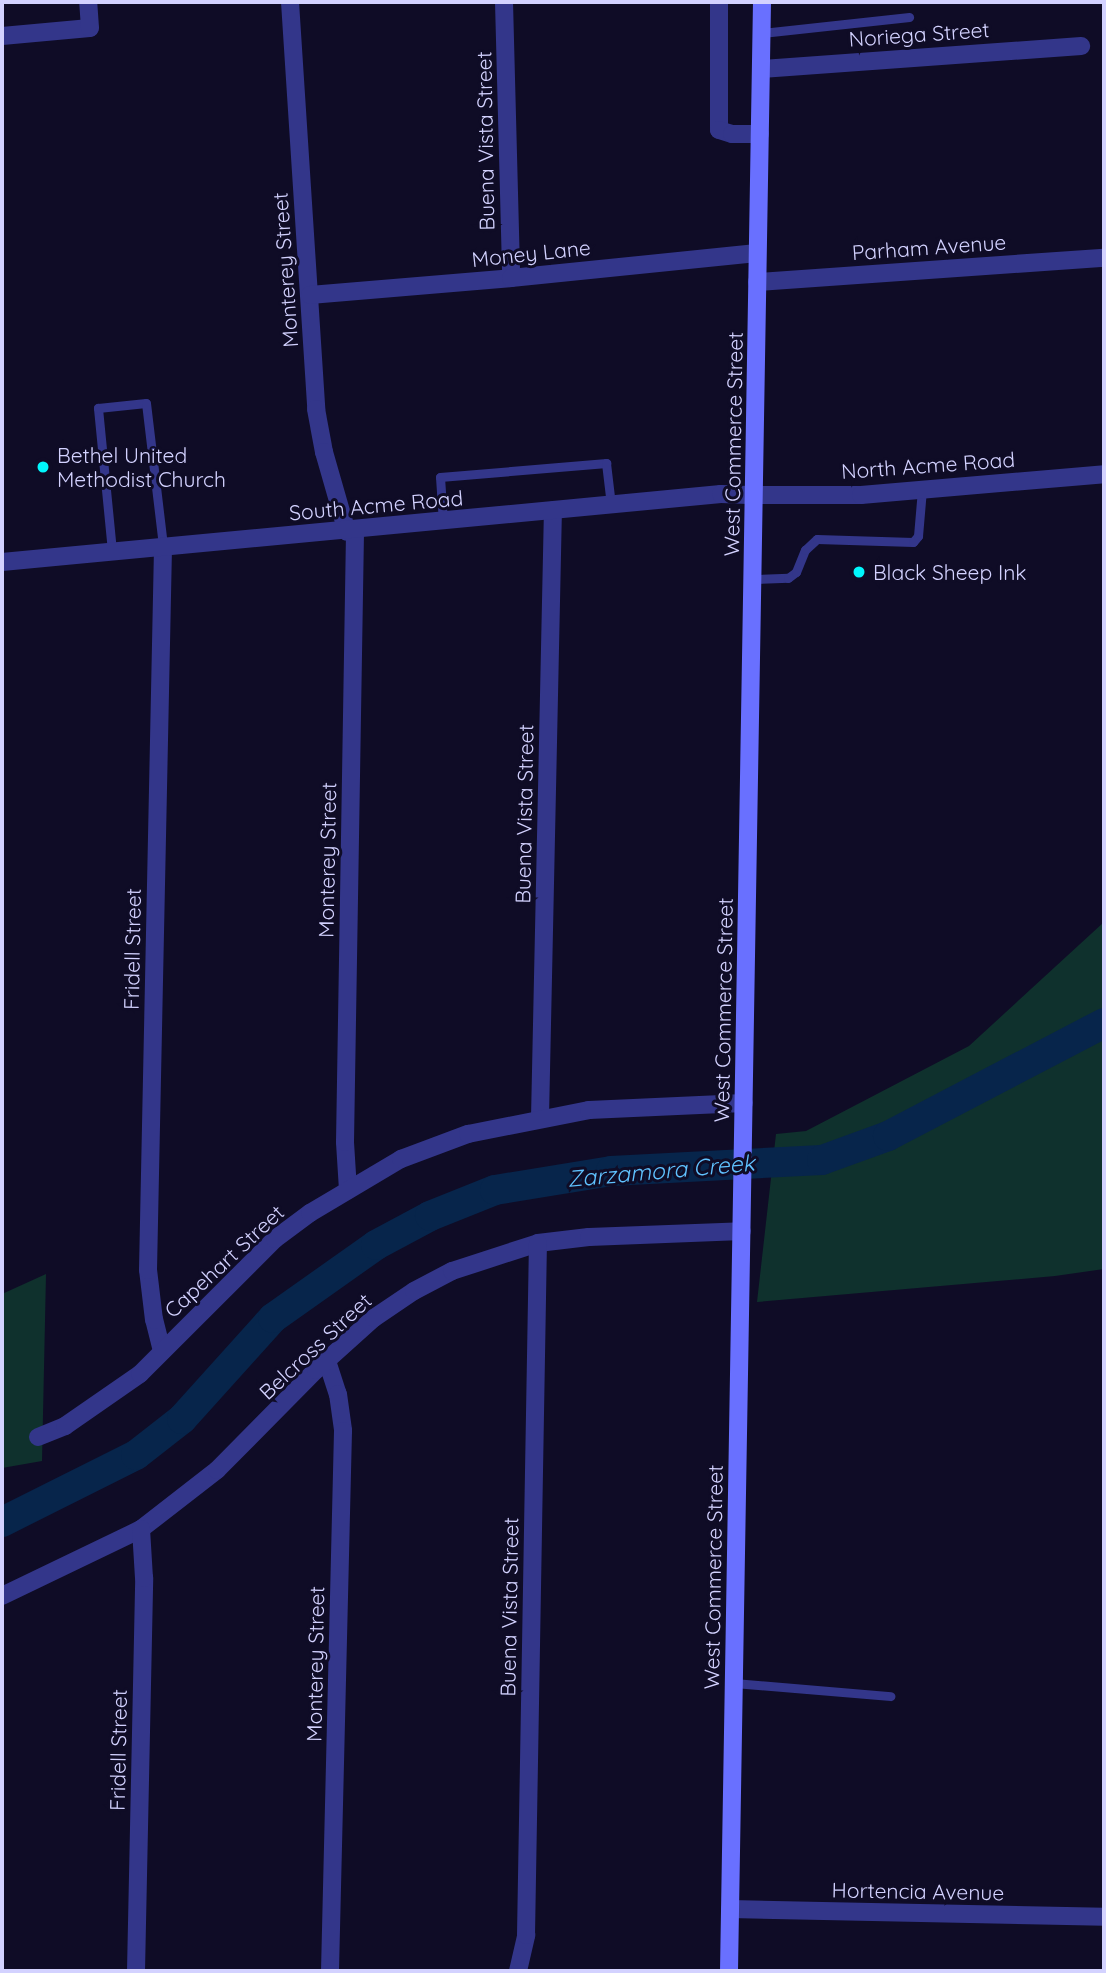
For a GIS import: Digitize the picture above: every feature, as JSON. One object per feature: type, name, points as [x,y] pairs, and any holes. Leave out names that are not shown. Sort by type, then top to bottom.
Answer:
[{"type":"main road","name":"West Commerce Street","points":[[729,1971],[762,2]]},
{"type":"street","points":[[2,36],[90,28],[88,2]]},
{"type":"street","name":"Monterey Street","points":[[290,2],[316,408],[324,452],[351,531],[345,1142],[348,1190]]},
{"type":"street","name":"Buena Vista Street","points":[[504,2],[511,278]]},
{"type":"street","points":[[719,2],[719,130],[732,134],[760,134]]},
{"type":"street","name":"Noriega Street","points":[[761,69],[1081,46]]},
{"type":"street","name":"Money Lane","points":[[310,295],[757,253]]},
{"type":"street","name":"Parham Avenue","points":[[757,282],[1104,258]]},
{"type":"street","name":"North Acme Road","points":[[755,495],[861,495],[1104,474]]},
{"type":"street","name":"South Acme Road","points":[[2,562],[721,494],[755,495]]},
{"type":"street","name":"Buena Vista Street","points":[[540,1118],[552,510]]},
{"type":"street","name":"Fridell Street","points":[[162,1351],[153,1321],[148,1270],[163,546]]},
{"type":"street","name":"Capehart Street","points":[[38,1437],[65,1426],[140,1374],[275,1239],[348,1190],[401,1159],[438,1144],[540,1118],[589,1110],[744,1102]]},
{"type":"street","name":"Belcross Street","points":[[2,1596],[141,1529],[217,1470],[374,1318],[414,1291],[452,1271],[538,1243],[589,1237],[742,1231]]},
{"type":"street","name":"Buena Vista Street","points":[[518,1971],[526,1934],[538,1243]]},
{"type":"street","name":"Monterey Street","points":[[327,1361],[338,1394],[343,1431],[330,1971]]},
{"type":"street","name":"Fridell Street","points":[[136,1971],[144,1578],[141,1529]]},
{"type":"street","name":"Hortencia Avenue","points":[[730,1909],[1104,1917]]},
{"type":"lane","points":[[762,33],[909,17]]},
{"type":"lane","points":[[112,551],[98,408],[146,403],[163,546]]},
{"type":"lane","points":[[443,522],[440,477],[606,463],[611,505]]},
{"type":"lane","points":[[753,579],[788,578],[796,572],[804,550],[817,539],[913,542],[918,536],[922,489]]},
{"type":"lane","points":[[734,1684],[890,1696]]},
{"type":"green space","points":[[1104,922],[1104,1269],[1055,1276],[757,1302],[776,1134],[806,1131],[969,1046]]},
{"type":"green space","points":[[46,1274],[42,1461],[2,1468],[2,1294]]},
{"type":"waterway","name":"Zarzamora Creek","points":[[2,1522],[136,1455],[182,1419],[273,1318],[376,1245],[430,1216],[495,1190],[611,1171],[822,1160],[888,1136],[1104,1023]]},
{"type":"place","name":"Bethel United Methodist Church","points":[[43,467]]},
{"type":"place","name":"Black Sheep Ink","points":[[859,572]]}]
